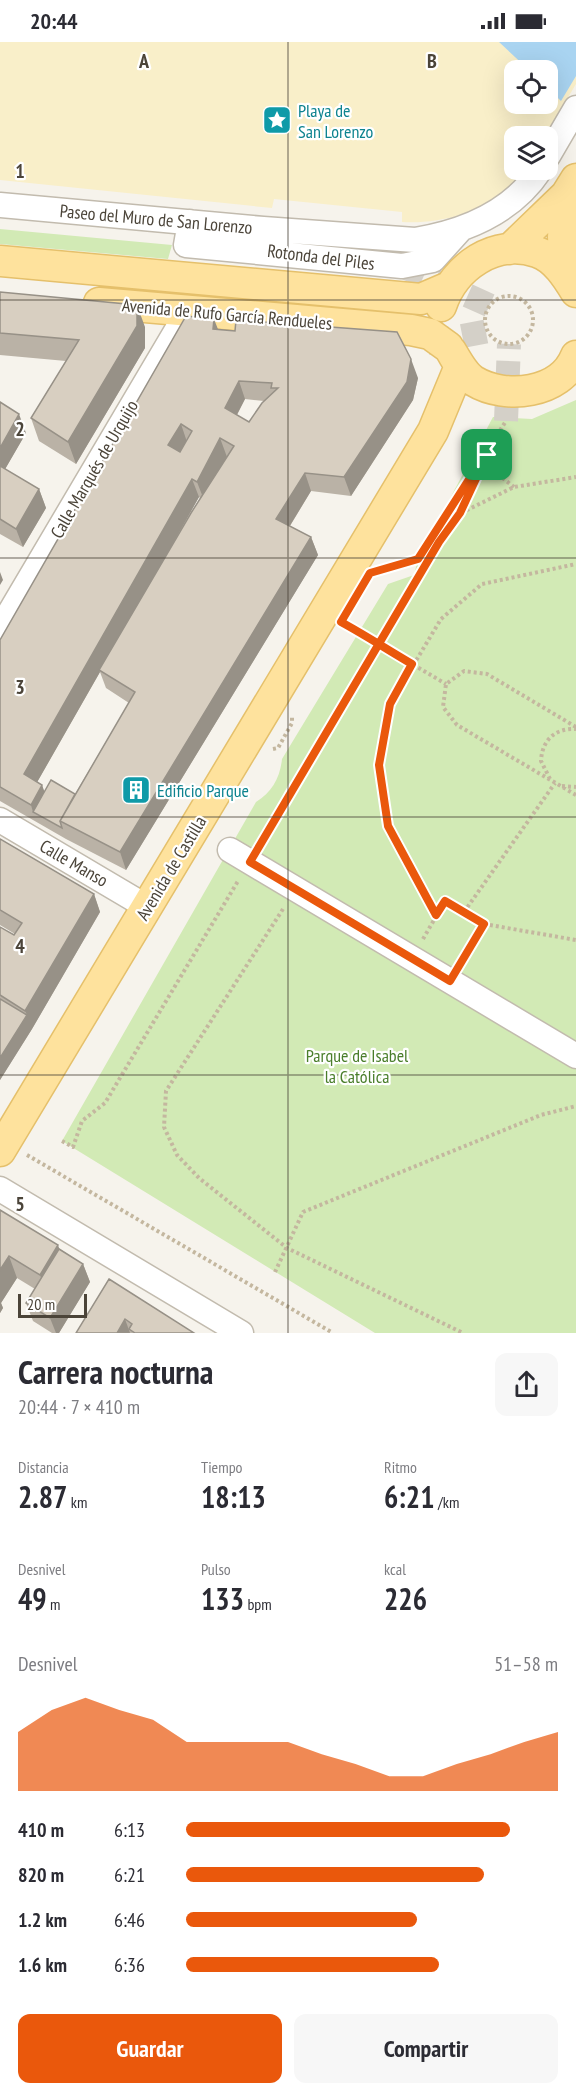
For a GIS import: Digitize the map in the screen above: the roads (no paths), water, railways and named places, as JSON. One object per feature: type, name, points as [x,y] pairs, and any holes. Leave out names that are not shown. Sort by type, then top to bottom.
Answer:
[{"type":"main road","points":[[510,249],[570,189]]},
{"type":"main road","points":[[570,189],[563,237],[571,284]]},
{"type":"main road","points":[[571,284],[555,263],[538,252],[510,249],[486,253],[465,267],[449,287],[441,304],[440,319],[442,333],[454,357],[472,380],[492,390],[518,393],[534,389],[564,373],[576,356]]},
{"type":"main road","name":"Avenida de Rufo García Rendueles","points":[[0,261],[421,299],[449,287]]},
{"type":"main road","name":"Avenida de Rufo García Rendueles","points":[[67,300],[411,330],[430,334],[454,357]]},
{"type":"main road","name":"Avenida de Castilla","points":[[13,1153],[147,907],[433,431],[454,357]]},
{"type":"main road","name":"Avenida de Castilla","points":[[433,431],[473,400],[492,390]]},
{"type":"street","name":"Paseo del Muro de San Lorenzo","points":[[558,139],[576,108]]},
{"type":"street","name":"Paseo del Muro de San Lorenzo","points":[[0,205],[190,222],[262,241],[416,240],[463,228],[492,215],[520,195],[531,180]]},
{"type":"street","name":"Rotonda del Piles","points":[[262,241],[402,266],[432,260],[463,228]]},
{"type":"street","name":"Calle Marqués de Urquijo","points":[[0,629],[188,310]]},
{"type":"street","name":"Calle Manso","points":[[0,820],[147,907]]},
{"type":"street","points":[[240,856],[576,1056]]},
{"type":"street","points":[[0,1189],[242,1333]]},
{"type":"water","points":[[499,42],[576,42],[576,76],[561,101],[558,98],[558,60],[518,60]]},
{"type":"tunnel","points":[[402,266],[491,306]]},
{"type":"tunnel","points":[[427,343],[488,331]]},
{"type":"tunnel","points":[[506,421],[509,344]]},
{"type":"place","name":"Playa de San Lorenzo","points":[[277,120]]},
{"type":"place","name":"Edificio Parque","points":[[136,790]]},
{"type":"park label","name":"Parque de Isabel la Católica","points":[[357,1065]]}]
